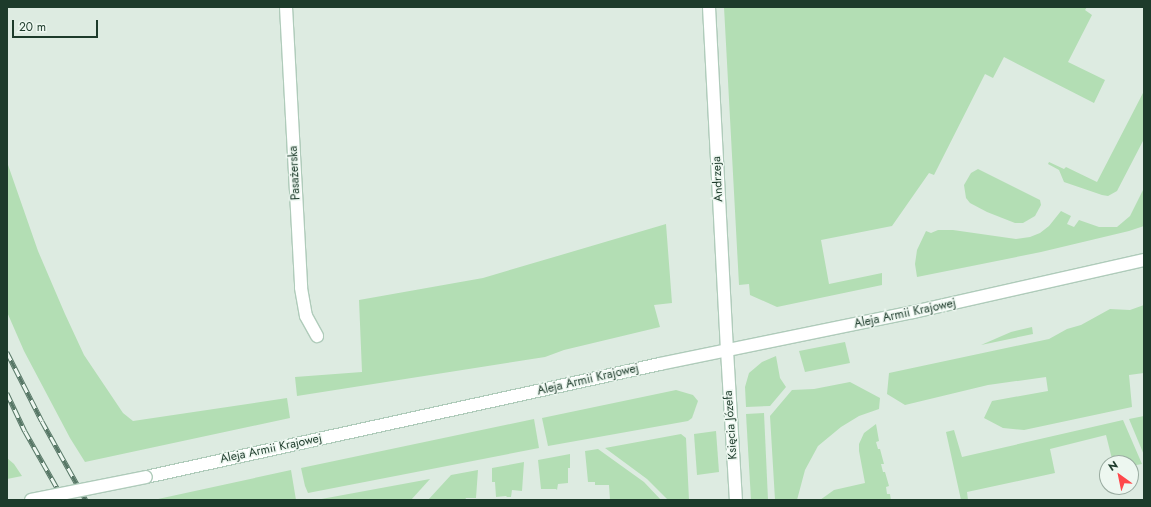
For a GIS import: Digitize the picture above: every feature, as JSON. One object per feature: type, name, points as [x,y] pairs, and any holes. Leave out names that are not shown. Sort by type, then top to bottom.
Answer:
[{"type":"street","name":"Pasażerska","points":[[286,7],[301,288],[306,316],[317,336]]},
{"type":"street","name":"Andrzeja","points":[[709,7],[727,350]]},
{"type":"street","name":"Aleja Armii Krajowej","points":[[31,500],[146,477],[727,350],[913,312],[1144,260]]},
{"type":"street","name":"Księcia Józefa","points":[[727,350],[736,500]]},
{"type":"green space","points":[[724,7],[1087,7],[1085,10],[1092,15],[1068,62],[1105,80],[1094,103],[1004,57],[993,78],[985,74],[934,175],[929,173],[892,226],[821,240],[829,284],[882,273],[882,285],[777,307],[750,295],[749,284],[739,285]]},
{"type":"green space","points":[[1144,91],[1144,139],[1117,191],[1108,196],[1102,195],[1064,182],[1059,170],[1048,164],[1049,162],[1064,169],[1066,167],[1097,182]]},
{"type":"green space","points":[[7,162],[38,251],[65,314],[84,355],[123,413],[133,421],[287,398],[290,418],[85,462],[70,438],[24,351],[7,312]]},
{"type":"green space","points":[[978,169],[1040,200],[1041,205],[1035,216],[1023,223],[1015,223],[987,212],[970,203],[966,198],[964,185],[971,173]]},
{"type":"green space","points":[[1144,188],[1144,226],[1041,252],[917,277],[915,264],[917,250],[926,231],[931,233],[938,230],[953,230],[1016,239],[1030,237],[1040,233],[1049,226],[1061,211],[1071,216],[1067,224],[1074,227],[1079,220],[1099,227],[1117,227],[1130,216]]},
{"type":"green space","points":[[666,224],[672,303],[654,305],[660,327],[564,350],[545,357],[297,396],[295,377],[362,372],[359,300],[483,278]]},
{"type":"green space","points":[[1144,305],[1144,373],[1129,375],[1132,407],[1024,430],[1003,428],[984,418],[992,401],[1048,391],[1046,377],[988,385],[905,405],[887,394],[889,373],[1049,339],[1067,329],[1081,325],[1110,309],[1130,310]]},
{"type":"green space","points":[[1032,327],[1033,334],[981,345],[1011,332]]},
{"type":"green space","points":[[845,342],[850,363],[805,372],[799,351]]},
{"type":"green space","points":[[776,356],[780,378],[786,387],[770,406],[746,407],[745,387],[749,373],[762,362]]},
{"type":"green space","points":[[850,382],[880,398],[879,409],[859,416],[841,427],[818,446],[805,470],[797,500],[775,500],[770,416],[792,390],[814,389]]},
{"type":"green space","points":[[676,390],[693,395],[698,401],[692,418],[688,421],[548,446],[542,418]]},
{"type":"green space","points":[[764,413],[768,500],[751,500],[746,414]]},
{"type":"green space","points":[[1144,416],[1144,455],[1129,419]]},
{"type":"green space","points":[[534,419],[539,448],[308,493],[305,486],[301,468]]},
{"type":"green space","points":[[1123,420],[1138,455],[1111,455],[1106,435],[1050,449],[1055,473],[967,492],[968,500],[961,500],[946,432],[954,430],[962,457]]},
{"type":"green space","points":[[876,424],[879,441],[876,442],[878,449],[880,449],[884,464],[881,464],[889,486],[886,487],[887,494],[890,494],[891,500],[820,500],[834,490],[865,483],[859,444],[864,433]]},
{"type":"green space","points":[[716,431],[719,472],[697,475],[694,434]]},
{"type":"green space","points":[[681,434],[686,438],[689,500],[668,500],[647,479],[605,448]]},
{"type":"green space","points":[[598,449],[644,482],[661,500],[610,500],[609,485],[595,485],[595,482],[588,482],[585,451]]},
{"type":"green space","points":[[570,454],[568,483],[558,484],[557,490],[541,489],[538,460]]},
{"type":"green space","points":[[1139,457],[1142,464],[1139,465]]},
{"type":"green space","points":[[7,458],[14,464],[22,476],[7,479]]},
{"type":"green space","points":[[524,462],[522,491],[512,490],[511,497],[496,497],[495,482],[492,482],[492,468]]},
{"type":"green space","points":[[291,470],[296,500],[151,500],[158,499]]},
{"type":"green space","points":[[478,470],[476,498],[466,498],[465,500],[428,500],[451,475]]},
{"type":"green space","points":[[430,479],[411,500],[316,500]]},
{"type":"railway","points":[[7,352],[42,421],[86,500]]},
{"type":"railway","points":[[7,393],[25,431],[64,500]]}]
